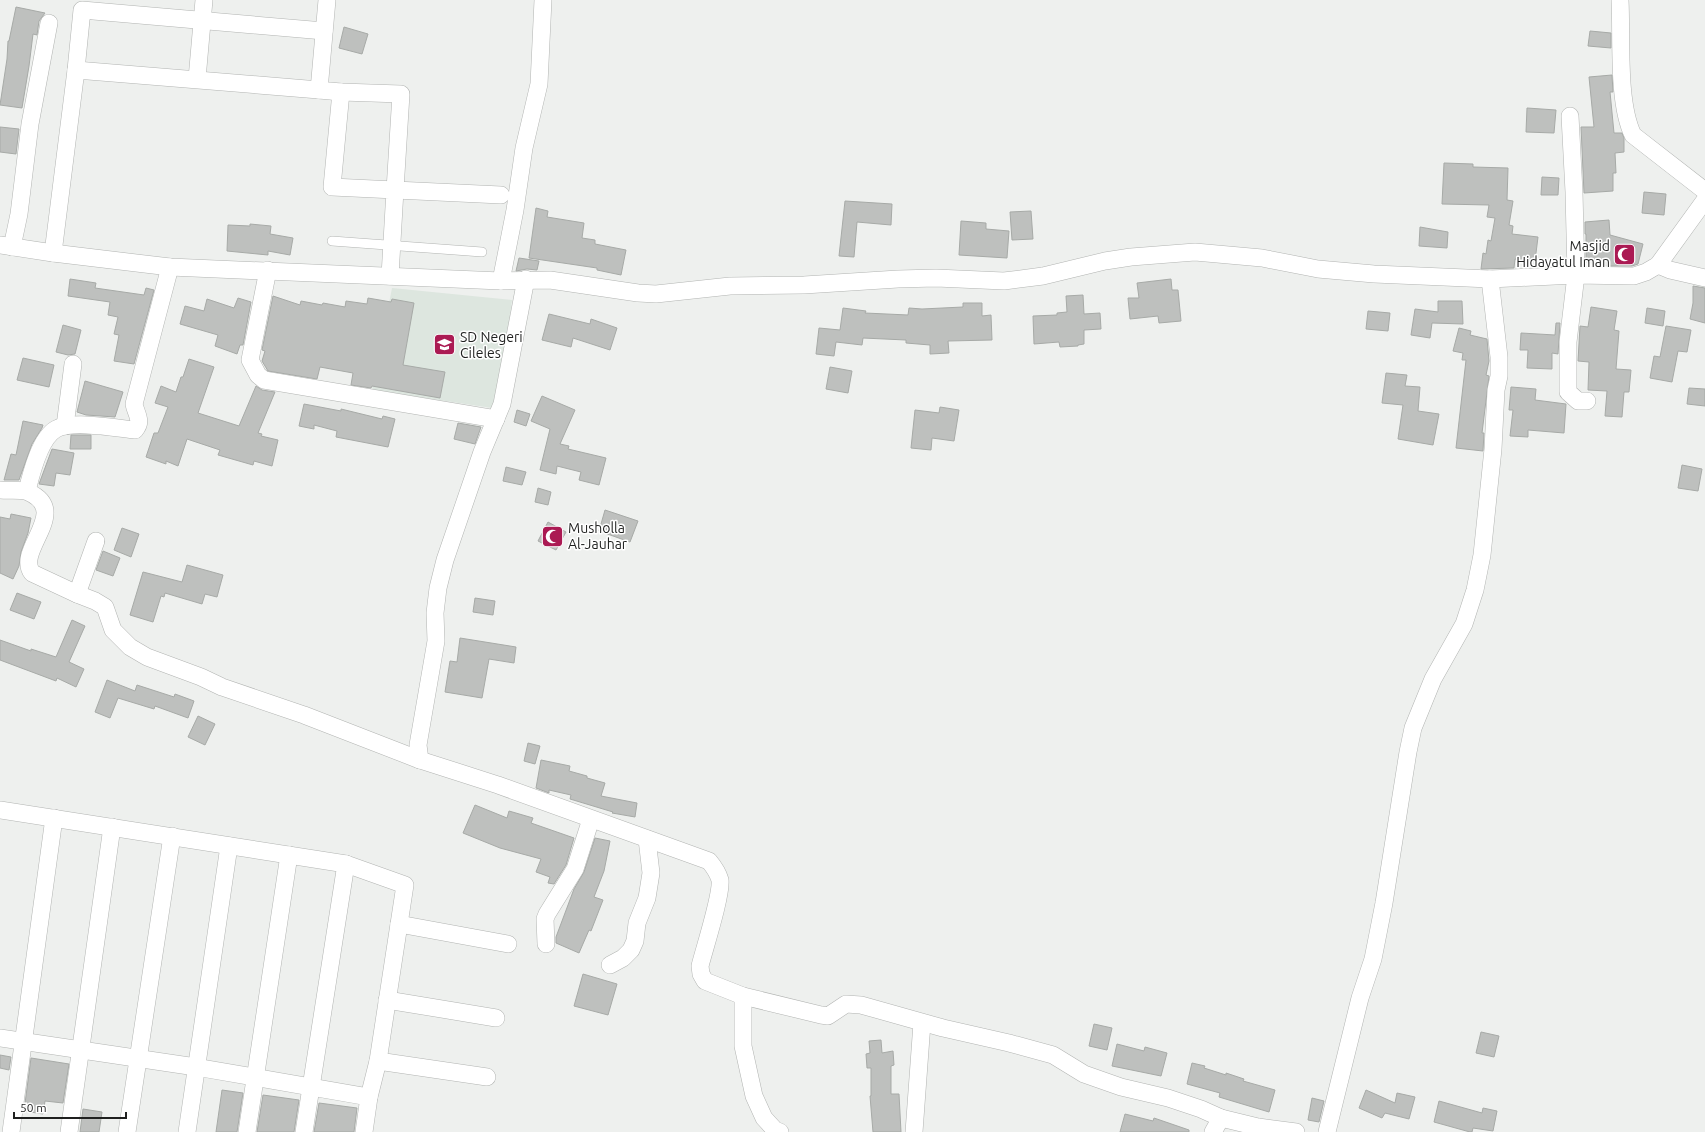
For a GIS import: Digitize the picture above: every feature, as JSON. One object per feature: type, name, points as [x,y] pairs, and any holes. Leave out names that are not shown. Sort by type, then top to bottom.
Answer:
[{"type":"street","points":[[197,80],[204,0]]},
{"type":"street","points":[[319,90],[326,0]]},
{"type":"street","points":[[502,281],[515,210],[524,148],[539,84],[543,0]]},
{"type":"street","points":[[1620,0],[1622,76],[1628,124],[1633,136],[1705,191]]},
{"type":"street","points":[[53,253],[82,10],[324,31]]},
{"type":"street","points":[[49,23],[30,124],[19,214],[6,246],[170,267],[502,281],[526,279],[550,280],[638,293],[656,294],[730,286],[804,285],[898,278],[1004,281],[1043,276],[1105,261],[1131,257],[1195,252],[1262,258],[1318,269],[1374,274],[1490,279],[1576,275],[1634,276],[1646,272],[1658,265],[1705,200]]},
{"type":"street","points":[[76,70],[341,92],[401,94],[390,276]]},
{"type":"street","points":[[341,92],[332,187],[501,195]]},
{"type":"street","points":[[1570,116],[1576,275],[1568,342],[1568,392],[1578,401],[1587,401]]},
{"type":"street","points":[[1658,265],[1670,270],[1705,278]]},
{"type":"street","points":[[27,491],[35,463],[45,440],[55,429],[65,426],[97,426],[135,430],[138,426],[140,421],[134,404],[170,267]]},
{"type":"street","points":[[268,270],[250,360],[258,375],[264,380],[496,419]]},
{"type":"street","points":[[420,760],[418,745],[436,641],[438,588],[445,560],[482,452],[502,404],[526,279]]},
{"type":"street","points":[[1327,1132],[1360,998],[1373,959],[1384,903],[1413,728],[1433,679],[1464,624],[1475,590],[1482,555],[1493,449],[1496,390],[1499,376],[1499,357],[1490,279]]},
{"type":"street","points":[[65,426],[73,364]]},
{"type":"street","points":[[0,490],[27,491],[44,504],[46,512],[35,546],[29,556],[28,568],[32,573],[76,594],[95,601],[105,607],[114,630],[130,647],[147,656],[222,687],[304,715],[420,760],[498,785],[709,861],[715,868],[720,882],[700,966],[701,974],[705,981],[743,996],[821,1015],[828,1016],[846,1004],[861,1005],[1053,1055],[1084,1074],[1121,1088],[1168,1098],[1201,1109],[1217,1125],[1296,1132]]},
{"type":"street","points":[[76,594],[96,541]]},
{"type":"street","points":[[0,810],[346,864],[405,885],[378,1061],[369,1097],[364,1132]]},
{"type":"street","points":[[11,1132],[54,818]]},
{"type":"street","points":[[546,944],[545,919],[575,869],[591,819]]},
{"type":"street","points":[[69,1132],[112,827]]},
{"type":"street","points":[[127,1132],[172,836]]},
{"type":"street","points":[[610,965],[623,958],[631,950],[635,941],[637,923],[647,898],[652,873],[647,839]]},
{"type":"street","points":[[186,1132],[229,846]]},
{"type":"street","points":[[247,1132],[289,855]]},
{"type":"street","points":[[304,1132],[346,864]]},
{"type":"street","points":[[399,924],[508,944]]},
{"type":"street","points":[[743,996],[743,1046],[754,1096],[764,1118],[775,1130],[780,1132]]},
{"type":"street","points":[[387,1000],[496,1018]]},
{"type":"street","points":[[914,1132],[922,1022]]},
{"type":"street","points":[[0,1038],[196,1067],[369,1097]]},
{"type":"street","points":[[378,1061],[487,1077]]},
{"type":"lane","points":[[332,241],[482,252]]},
{"type":"shaded area","name":"SD Negeri Cileles","points":[[392,288],[512,300],[499,409],[372,390]]},
{"type":"building","points":[[16,7],[45,13],[39,21],[37,35],[33,34],[22,108],[0,105],[7,59],[8,41]]},
{"type":"building","points":[[344,27],[368,34],[362,54],[339,48]]},
{"type":"building","points":[[1590,31],[1611,33],[1611,48],[1588,46]]},
{"type":"building","points":[[1612,75],[1613,92],[1610,92],[1614,133],[1622,133],[1624,138],[1624,152],[1615,153],[1616,173],[1613,173],[1613,191],[1584,193],[1581,127],[1594,127],[1589,77]]},
{"type":"building","points":[[1527,108],[1556,110],[1554,133],[1526,132]]},
{"type":"building","points":[[0,127],[19,129],[16,154],[0,152]]},
{"type":"building","points":[[1444,163],[1473,164],[1473,167],[1508,168],[1507,200],[1513,201],[1509,225],[1513,226],[1512,234],[1538,237],[1535,261],[1515,259],[1514,268],[1481,269],[1483,253],[1486,254],[1488,240],[1491,241],[1495,218],[1487,217],[1489,205],[1442,204]]},
{"type":"building","points":[[1542,177],[1559,178],[1558,195],[1541,195]]},
{"type":"building","points":[[1644,192],[1666,194],[1664,215],[1642,213]]},
{"type":"building","points":[[845,201],[892,204],[891,225],[857,222],[854,257],[839,256]]},
{"type":"building","points":[[536,208],[548,211],[547,217],[584,223],[582,238],[595,240],[595,244],[626,250],[621,275],[597,270],[597,268],[529,258]]},
{"type":"building","points":[[1031,211],[1033,239],[1012,240],[1010,212]]},
{"type":"building","points":[[1609,220],[1610,235],[1643,244],[1638,264],[1632,266],[1609,266],[1586,262],[1585,222]]},
{"type":"building","points":[[961,221],[986,223],[986,229],[1009,231],[1007,258],[959,255]]},
{"type":"building","points":[[250,224],[271,226],[270,234],[293,238],[290,255],[268,251],[268,255],[227,251],[228,225],[250,226]]},
{"type":"building","points":[[1420,227],[1448,232],[1447,248],[1419,246]]},
{"type":"building","points":[[519,258],[539,261],[537,270],[527,269],[516,271]]},
{"type":"building","points":[[70,279],[96,283],[95,288],[144,295],[146,288],[154,290],[134,364],[114,361],[119,335],[114,334],[118,317],[108,315],[110,302],[68,296]]},
{"type":"building","points":[[1171,279],[1172,290],[1178,290],[1181,321],[1159,323],[1158,316],[1130,319],[1128,298],[1139,298],[1137,283]]},
{"type":"building","points":[[1693,286],[1705,288],[1705,323],[1690,319],[1693,303]]},
{"type":"building","points":[[1083,295],[1084,314],[1100,313],[1101,329],[1084,330],[1084,344],[1078,346],[1060,347],[1059,342],[1034,344],[1033,316],[1057,315],[1057,313],[1067,312],[1066,296]]},
{"type":"building","points":[[273,296],[300,305],[301,301],[345,307],[346,301],[367,304],[368,298],[391,302],[392,299],[414,303],[403,365],[445,372],[440,398],[372,386],[371,388],[351,385],[353,373],[320,367],[317,379],[268,371],[262,361],[265,351],[262,350]]},
{"type":"building","points":[[238,298],[251,302],[243,345],[240,345],[237,354],[215,346],[218,335],[180,324],[185,306],[204,311],[207,299],[234,308]]},
{"type":"building","points":[[1438,301],[1462,301],[1463,324],[1432,323],[1430,338],[1411,335],[1415,309],[1438,312]]},
{"type":"building","points":[[963,303],[982,303],[982,316],[991,315],[992,340],[948,341],[949,353],[930,354],[930,345],[906,343],[906,340],[863,338],[862,345],[836,342],[834,356],[816,354],[819,328],[840,330],[843,308],[866,311],[865,313],[908,315],[909,308],[922,309],[963,307]]},
{"type":"building","points":[[1591,307],[1617,311],[1614,330],[1619,331],[1616,369],[1631,370],[1629,392],[1624,392],[1622,417],[1605,416],[1607,391],[1588,390],[1589,362],[1578,361],[1580,326],[1588,327]]},
{"type":"building","points":[[1647,308],[1665,311],[1663,326],[1645,323]]},
{"type":"building","points":[[1368,311],[1390,313],[1388,331],[1366,329]]},
{"type":"building","points":[[549,314],[590,324],[591,319],[617,328],[610,350],[573,338],[571,347],[542,340]]},
{"type":"building","points":[[1556,323],[1560,323],[1558,354],[1552,353],[1552,369],[1527,368],[1528,350],[1520,350],[1521,333],[1555,335]]},
{"type":"building","points":[[63,325],[81,330],[75,354],[68,355],[56,352]]},
{"type":"building","points":[[1666,326],[1691,330],[1687,352],[1678,351],[1672,382],[1650,378],[1654,356],[1660,357]]},
{"type":"building","points":[[1459,328],[1471,331],[1470,335],[1487,339],[1489,361],[1486,375],[1489,376],[1482,433],[1484,433],[1483,451],[1456,448],[1466,360],[1462,360],[1463,353],[1453,351]]},
{"type":"building","points":[[23,358],[54,365],[49,387],[17,380]]},
{"type":"building","points":[[189,359],[214,367],[198,413],[239,426],[256,386],[262,390],[275,392],[258,433],[262,434],[261,436],[278,440],[272,466],[254,461],[253,465],[218,455],[220,450],[187,439],[178,466],[166,461],[166,464],[146,457],[154,433],[158,433],[168,407],[155,403],[161,386],[176,392]]},
{"type":"building","points":[[830,367],[852,371],[848,393],[826,389]]},
{"type":"building","points":[[1386,373],[1407,375],[1405,386],[1420,387],[1418,411],[1439,414],[1433,445],[1398,439],[1403,405],[1382,403]]},
{"type":"building","points":[[85,381],[123,392],[115,417],[86,415],[77,412]]},
{"type":"building","points":[[1511,387],[1536,389],[1535,400],[1566,404],[1564,433],[1528,430],[1528,437],[1510,436],[1513,410],[1509,410]]},
{"type":"building","points":[[1689,388],[1705,389],[1705,406],[1687,404]]},
{"type":"building","points":[[542,396],[575,410],[560,444],[569,446],[568,449],[606,458],[599,485],[579,480],[581,472],[557,466],[556,474],[540,470],[550,429],[531,421]]},
{"type":"building","points":[[304,404],[341,411],[341,409],[382,419],[383,416],[395,419],[388,447],[336,437],[337,431],[314,425],[314,429],[299,426]]},
{"type":"building","points":[[940,407],[959,410],[954,441],[932,438],[931,450],[911,448],[915,410],[939,413]]},
{"type":"building","points":[[517,410],[530,414],[526,426],[514,422]]},
{"type":"building","points":[[23,421],[43,425],[32,444],[19,480],[4,480],[11,454],[16,455]]},
{"type":"building","points":[[458,423],[481,427],[475,444],[454,439]]},
{"type":"building","points":[[71,435],[91,435],[91,449],[70,449]]},
{"type":"building","points":[[52,449],[74,453],[70,475],[56,473],[54,486],[39,484]]},
{"type":"building","points":[[1682,465],[1702,469],[1698,491],[1678,488]]},
{"type":"building","points":[[506,467],[526,472],[522,485],[503,481]]},
{"type":"building","points":[[538,488],[551,492],[548,505],[535,502]]},
{"type":"building","points":[[605,510],[638,521],[630,542],[599,531]]},
{"type":"building","points":[[11,514],[31,518],[28,533],[21,552],[19,566],[13,579],[0,573],[0,517],[10,519]]},
{"type":"building","name":"Musholla Al-Jauhar","points":[[548,522],[566,532],[556,550],[538,541]]},
{"type":"building","points":[[122,528],[139,534],[131,557],[114,550]]},
{"type":"building","points":[[103,551],[120,558],[113,576],[96,570]]},
{"type":"building","points":[[187,565],[223,575],[217,597],[205,594],[202,604],[165,593],[164,597],[161,596],[153,622],[130,615],[143,572],[182,582]]},
{"type":"building","points":[[17,593],[41,602],[34,619],[10,610]]},
{"type":"building","points":[[475,598],[495,601],[493,615],[473,612]]},
{"type":"building","points":[[72,620],[85,626],[69,662],[84,669],[76,687],[57,678],[56,681],[0,660],[0,640],[31,651],[31,649],[56,657]]},
{"type":"building","points":[[460,638],[516,647],[514,663],[489,659],[482,698],[445,692],[450,661],[457,662]]},
{"type":"building","points":[[107,680],[135,691],[137,685],[174,697],[175,694],[194,701],[188,718],[155,706],[154,709],[118,698],[110,718],[95,712]]},
{"type":"building","points":[[198,716],[215,724],[205,745],[188,737]]},
{"type":"building","points":[[528,743],[540,746],[535,764],[524,761]]},
{"type":"building","points":[[541,760],[570,766],[569,771],[605,783],[601,796],[637,803],[635,817],[612,813],[613,812],[570,799],[571,795],[549,790],[549,793],[536,788]]},
{"type":"building","points":[[475,805],[507,818],[509,811],[533,818],[531,823],[574,838],[566,865],[554,884],[548,883],[550,877],[536,872],[541,859],[500,848],[463,833]]},
{"type":"building","points":[[595,838],[610,841],[604,871],[594,897],[603,900],[591,931],[589,930],[579,953],[556,943],[556,937],[574,889],[584,872]]},
{"type":"building","points":[[583,974],[617,984],[608,1015],[574,1006]]},
{"type":"building","points":[[1094,1024],[1112,1028],[1107,1050],[1089,1046]]},
{"type":"building","points":[[1481,1032],[1499,1036],[1494,1057],[1476,1053]]},
{"type":"building","points":[[881,1040],[882,1053],[893,1051],[894,1065],[891,1066],[891,1094],[899,1094],[901,1132],[873,1132],[870,1096],[871,1068],[867,1068],[866,1054],[870,1053],[869,1041]]},
{"type":"building","points":[[1117,1044],[1144,1051],[1145,1047],[1167,1053],[1161,1076],[1112,1066]]},
{"type":"building","points":[[0,1055],[11,1057],[9,1070],[0,1068]]},
{"type":"building","points":[[31,1058],[69,1064],[63,1103],[45,1101],[43,1114],[24,1111]]},
{"type":"building","points":[[1192,1063],[1205,1066],[1204,1068],[1226,1075],[1226,1073],[1244,1079],[1243,1081],[1275,1090],[1269,1112],[1219,1097],[1220,1093],[1187,1084]]},
{"type":"building","points":[[222,1090],[243,1093],[237,1132],[216,1132]]},
{"type":"building","points":[[1366,1090],[1395,1103],[1397,1093],[1415,1097],[1409,1119],[1385,1113],[1382,1118],[1359,1108]]},
{"type":"building","points":[[263,1095],[299,1100],[294,1132],[257,1132]]},
{"type":"building","points":[[1312,1098],[1324,1101],[1319,1122],[1308,1120]]},
{"type":"building","points":[[1439,1101],[1482,1113],[1483,1108],[1497,1111],[1493,1131],[1473,1128],[1472,1132],[1470,1132],[1434,1122]]},
{"type":"building","points":[[319,1103],[357,1108],[354,1132],[314,1132]]},
{"type":"building","points":[[83,1109],[102,1112],[99,1132],[80,1132]]},
{"type":"building","points":[[1125,1114],[1153,1121],[1154,1118],[1189,1130],[1189,1132],[1120,1132]]},
{"type":"place","name":"Masjid Hidayatul Iman","points":[[1625,254]]},
{"type":"place","name":"SD Negeri Cileles","points":[[444,345]]},
{"type":"place","name":"Musholla Al-Jauhar","points":[[552,536]]}]
